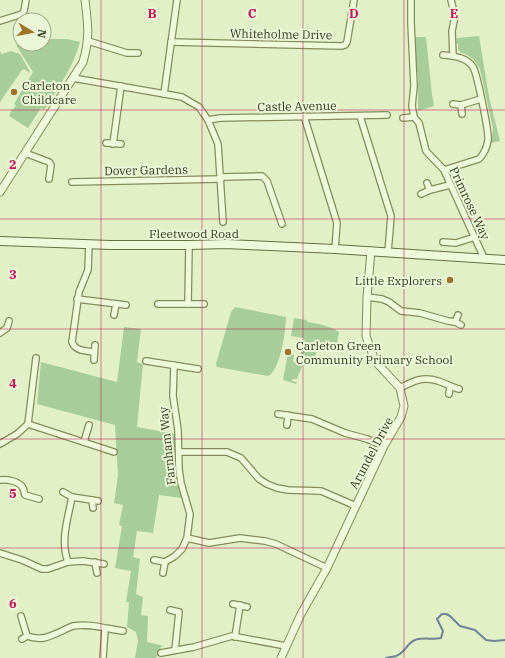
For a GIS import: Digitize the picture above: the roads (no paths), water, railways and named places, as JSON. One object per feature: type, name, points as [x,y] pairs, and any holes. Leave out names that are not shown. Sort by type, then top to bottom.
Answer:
[{"type":"main road","name":"Fleetwood Road","points":[[0,241],[110,245],[189,246],[226,244],[371,251],[505,260]]},
{"type":"street","points":[[0,21],[22,14],[26,0]]},
{"type":"street","points":[[0,192],[83,62],[89,34],[85,0]]},
{"type":"street","points":[[164,94],[177,0]]},
{"type":"street","name":"Whiteholme Drive","points":[[170,42],[342,46],[348,42],[354,0]]},
{"type":"street","name":"Primrose Way","points":[[411,0],[414,86],[412,106],[414,117],[419,123],[426,151],[444,170],[484,258]]},
{"type":"street","points":[[451,0],[454,16],[452,31],[454,56]]},
{"type":"street","points":[[88,41],[127,53],[138,53]]},
{"type":"street","points":[[443,55],[454,56],[467,61],[474,67],[488,139],[483,155],[479,159],[444,170]]},
{"type":"street","points":[[73,78],[182,97],[199,107],[208,120],[218,144],[223,222]]},
{"type":"street","points":[[113,144],[121,86]]},
{"type":"street","points":[[453,104],[461,105],[481,98]]},
{"type":"street","points":[[461,105],[462,114]]},
{"type":"street","name":"Castle Avenue","points":[[208,120],[304,116],[386,115]]},
{"type":"street","points":[[304,116],[337,223],[335,249]]},
{"type":"street","points":[[360,116],[391,216],[388,252]]},
{"type":"street","points":[[403,118],[414,117]]},
{"type":"street","points":[[106,143],[121,144]]},
{"type":"street","points":[[25,153],[49,162],[51,165],[49,179]]},
{"type":"street","name":"Dover Gardens","points":[[72,182],[262,176],[267,181],[282,224]]},
{"type":"street","points":[[426,183],[430,190]]},
{"type":"street","points":[[422,194],[430,190],[450,186]]},
{"type":"street","points":[[443,242],[456,243],[474,236]]},
{"type":"street","points":[[89,244],[88,270],[78,292],[72,339],[73,345],[80,349],[94,352]]},
{"type":"street","points":[[188,304],[189,246]]},
{"type":"street","points":[[371,251],[366,329],[369,347],[375,361],[400,388],[415,380],[424,378],[439,381],[450,387],[459,389]]},
{"type":"street","points":[[367,298],[382,299],[389,302],[401,311],[420,313],[461,325]]},
{"type":"street","points":[[77,299],[126,305]]},
{"type":"street","points":[[114,315],[116,304]]},
{"type":"street","points":[[158,304],[204,304]]},
{"type":"street","points":[[455,322],[458,315]]},
{"type":"street","points":[[0,332],[7,328],[9,321]]},
{"type":"street","points":[[94,360],[95,345]]},
{"type":"street","points":[[0,444],[17,434],[28,424],[36,358]]},
{"type":"street","points":[[146,361],[198,369]]},
{"type":"street","name":"Farnham Way","points":[[165,562],[179,553],[182,549],[187,538],[190,514],[181,482],[177,417],[173,396],[174,365]]},
{"type":"street","points":[[449,394],[450,387]]},
{"type":"street","name":"Arundel Drive","points":[[281,658],[302,614],[327,568],[384,446],[401,417],[404,406],[400,388]]},
{"type":"street","points":[[278,414],[312,419],[345,433],[367,439],[384,446]]},
{"type":"street","points":[[287,425],[288,415]]},
{"type":"street","points":[[28,424],[114,452]]},
{"type":"street","points":[[84,442],[89,425]]},
{"type":"street","points":[[179,452],[227,452],[241,458],[260,479],[267,484],[288,490],[321,491],[356,506]]},
{"type":"street","points":[[0,480],[8,480],[18,484],[23,488],[25,495],[39,499]]},
{"type":"street","points":[[63,492],[72,497],[98,501]]},
{"type":"street","points":[[68,562],[64,550],[65,532],[72,497]]},
{"type":"street","points":[[92,500],[93,508]]},
{"type":"street","points":[[187,538],[210,543],[240,538],[265,541],[276,544],[327,568]]},
{"type":"street","points":[[0,553],[22,560],[42,569],[48,569],[68,562],[83,561],[104,564]]},
{"type":"street","points":[[154,560],[165,562],[163,573]]},
{"type":"street","points":[[95,562],[97,573]]},
{"type":"street","points":[[233,604],[247,606]]},
{"type":"street","points":[[235,637],[240,605]]},
{"type":"street","points":[[170,610],[179,612],[175,650]]},
{"type":"street","points":[[21,616],[24,638],[41,639],[72,626],[85,625],[123,631]]},
{"type":"street","points":[[103,658],[105,629]]},
{"type":"street","points":[[161,652],[194,647],[227,637],[235,637],[286,646]]},
{"type":"waterway","points":[[386,658],[399,655],[412,641],[441,638],[443,631],[437,619],[442,614],[450,616],[460,626],[475,630],[486,640],[505,640]]},
{"type":"place","name":"Carleton Childcare","points":[[14,92]]},
{"type":"place","name":"Little Explorers","points":[[450,280]]},
{"type":"place","name":"Carleton Green Community Primary School","points":[[288,352]]}]
